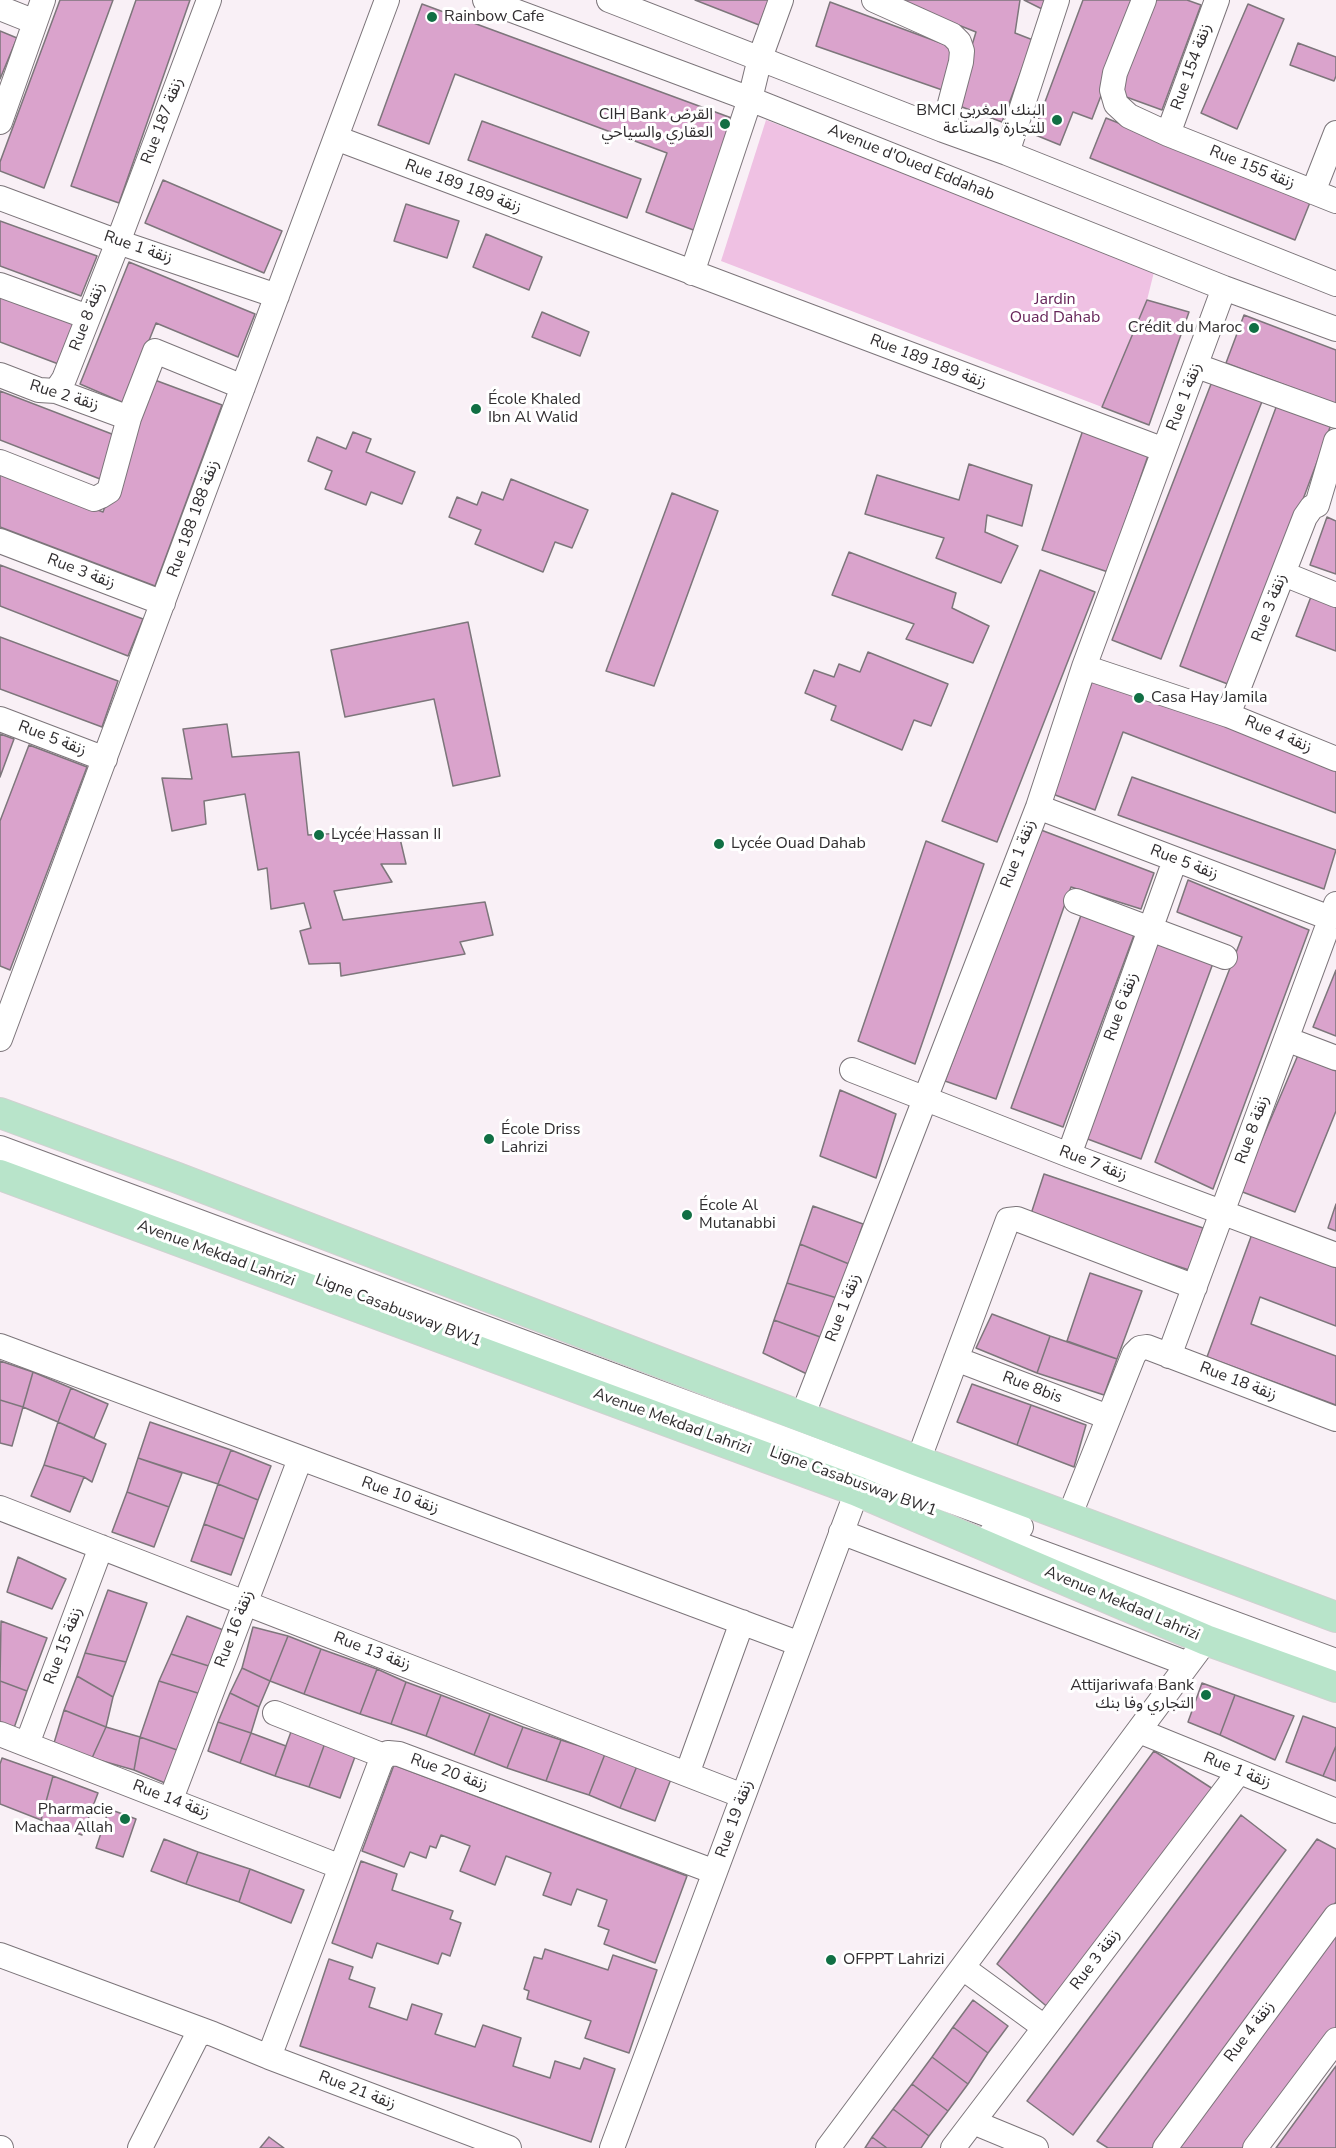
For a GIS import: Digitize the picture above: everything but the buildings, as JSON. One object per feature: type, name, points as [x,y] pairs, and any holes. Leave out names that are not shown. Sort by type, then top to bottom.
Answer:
[{"type":"main road","points":[[0,1113],[175,1177],[918,1461],[1336,1617]]},
{"type":"main road","name":"Avenue Mekdad Lahrizi","points":[[0,1174],[857,1491],[1206,1640],[1336,1688]]},
{"type":"street","name":"Rue 187 زنقة","points":[[118,242],[209,0]]},
{"type":"street","name":"Rue 188 زنقة 188","points":[[0,1039],[387,0]]},
{"type":"street","name":"Avenue d'Oued Eddahab","points":[[485,0],[750,99],[1224,288],[1336,329]]},
{"type":"street","points":[[609,0],[1007,153],[1336,284]]},
{"type":"street","points":[[692,273],[750,99],[760,58],[781,0]]},
{"type":"street","points":[[874,0],[952,35],[959,42],[962,51],[961,62],[943,130]]},
{"type":"street","points":[[1007,153],[1057,0]]},
{"type":"street","name":"Rue 155 زنقة","points":[[1144,0],[1115,73],[1112,90],[1116,104],[1129,116],[1168,134],[1336,201]]},
{"type":"street","name":"Rue 154 زنقة","points":[[1168,134],[1211,2]]},
{"type":"street","points":[[0,8],[39,11],[0,122]]},
{"type":"street","points":[[1312,192],[1336,133]]},
{"type":"street","name":"Rue 189 زنقة 189","points":[[336,138],[1164,450]]},
{"type":"street","name":"Rue 1 زنقة","points":[[0,198],[118,242],[277,296]]},
{"type":"street","name":"Rue 8 زنقة","points":[[56,391],[64,379],[118,242]]},
{"type":"street","points":[[0,285],[88,317]]},
{"type":"street","name":"Rue 1 زنقة","points":[[802,1417],[1038,807],[1084,667],[1224,288]]},
{"type":"street","points":[[0,462],[94,499],[109,491],[129,418],[155,351],[243,387]]},
{"type":"street","points":[[1197,366],[1336,416]]},
{"type":"street","name":"Rue 2 زنقة","points":[[0,375],[39,390],[56,391],[129,418]]},
{"type":"street","name":"Rue 3 زنقة","points":[[1228,715],[1305,517],[1312,507],[1326,507],[1336,441]]},
{"type":"street","name":"Rue 3 زنقة","points":[[0,541],[163,603]]},
{"type":"street","points":[[1284,574],[1336,595]]},
{"type":"street","name":"Rue 4 زنقة","points":[[1084,667],[1228,715],[1336,759]]},
{"type":"street","name":"Rue 5 زنقة","points":[[0,719],[105,759]]},
{"type":"street","name":"Rue 5 زنقة","points":[[1038,807],[1175,860],[1333,911]]},
{"type":"street","name":"Rue 6 زنقة","points":[[1068,1155],[1175,860]]},
{"type":"street","points":[[1076,900],[1225,957]]},
{"type":"street","name":"Rue 8 زنقة","points":[[1169,1356],[1333,911]]},
{"type":"street","points":[[1286,1039],[1336,1058]]},
{"type":"street","name":"Rue 7 زنقة","points":[[852,1070],[1068,1155],[1336,1255]]},
{"type":"street","name":"Ligne Casabusway BW1","points":[[0,1148],[1336,1644]]},
{"type":"street","name":"Ligne Casabusway BW1","points":[[0,1162],[1336,1661]]},
{"type":"street","points":[[918,1461],[1006,1223],[1011,1219],[1017,1219],[1195,1287]]},
{"type":"street","name":"Rue 10 زنقة","points":[[0,1346],[800,1644]]},
{"type":"street","name":"Rue 18 زنقة","points":[[1108,1417],[1134,1354],[1140,1348],[1147,1347],[1336,1419]]},
{"type":"street","name":"Rue 8bis","points":[[956,1359],[1108,1417]]},
{"type":"street","points":[[1069,1517],[1108,1417]]},
{"type":"street","name":"Rue 16 زنقة","points":[[171,1799],[300,1459]]},
{"type":"street","name":"Rue 19 زنقة","points":[[612,2148],[857,1491]]},
{"type":"street","name":"Rue 13 زنقة","points":[[0,1508],[743,1796]]},
{"type":"street","points":[[841,1532],[1188,1664]]},
{"type":"street","name":"Rue 15 زنقة","points":[[27,1744],[101,1547]]},
{"type":"street","points":[[687,1774],[742,1622]]},
{"type":"street","points":[[828,2148],[1206,1640]]},
{"type":"street","name":"Rue 20 زنقة","points":[[276,1713],[384,1756],[399,1754],[715,1872]]},
{"type":"street","name":"Rue 1 زنقة","points":[[1139,1731],[1336,1811]]},
{"type":"street","name":"Rue 14 زنقة","points":[[0,1734],[171,1799],[341,1868]]},
{"type":"street","points":[[269,2057],[384,1756]]},
{"type":"street","name":"Rue 3 زنقة","points":[[953,2148],[1239,1772]]},
{"type":"street","name":"Rue 4 زنقة","points":[[1164,2148],[1336,1916]]},
{"type":"street","name":"Rue 21 زنقة","points":[[0,1955],[509,2148]]},
{"type":"street","points":[[963,1968],[1044,2027]]},
{"type":"street","points":[[140,2148],[197,2036],[206,2032]]},
{"type":"street","points":[[1255,2148],[1336,2040]]},
{"type":"street","points":[[973,2122],[1036,2148]]},
{"type":"green space","name":"Jardin Ouad Dahab","points":[[766,120],[1155,268],[1147,300],[1102,407],[721,261]]},
{"type":"place","name":"Rainbow Cafe","points":[[432,17]]},
{"type":"place","name":"BMCI البنك المغربي للتجارة والصناعة","points":[[1057,120]]},
{"type":"place","name":"CIH Bank القرض العقاري والسياحي","points":[[725,124]]},
{"type":"place","name":"Crédit du Maroc","points":[[1254,328]]},
{"type":"place","name":"École Khaled Ibn Al Walid","points":[[476,409]]},
{"type":"place","name":"Casa Hay Jamila","points":[[1139,698]]},
{"type":"place","name":"Lycée Hassan II","points":[[319,835]]},
{"type":"place","name":"Lycée Ouad Dahab","points":[[719,844]]},
{"type":"place","name":"École Driss Lahrizi","points":[[489,1139]]},
{"type":"place","name":"École Al Mutanabbi","points":[[687,1215]]},
{"type":"place","name":"Attijariwafa Bank التجاري وفا بنك","points":[[1206,1695]]},
{"type":"place","name":"Pharmacie Machaa Allah","points":[[125,1819]]},
{"type":"place","name":"OFPPT Lahrizi","points":[[831,1960]]}]
